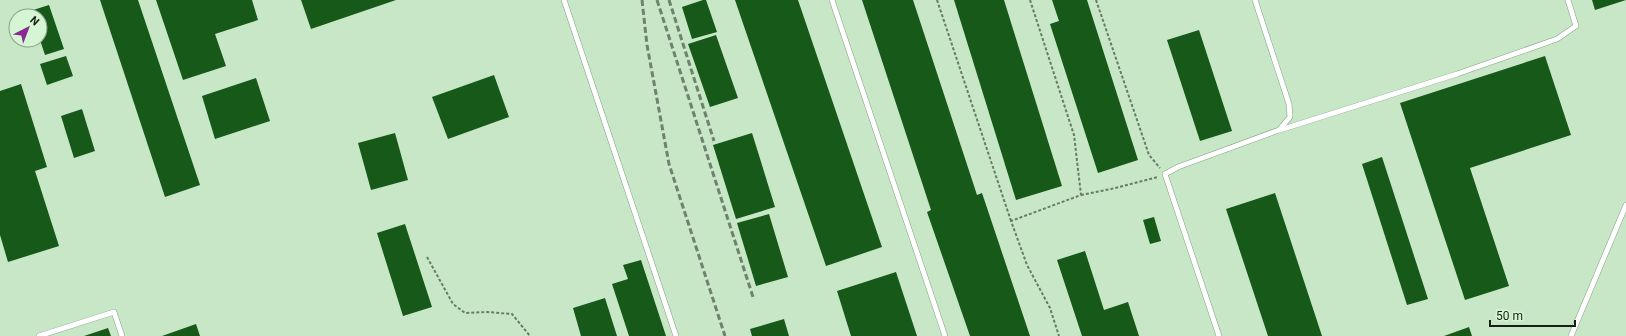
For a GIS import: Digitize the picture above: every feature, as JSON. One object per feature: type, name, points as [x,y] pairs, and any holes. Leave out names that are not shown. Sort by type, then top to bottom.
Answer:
[{"type":"lane","points":[[564,0],[676,336]]},
{"type":"lane","points":[[832,0],[945,336]]},
{"type":"lane","points":[[1255,0],[1289,104],[1290,117],[1279,130]]},
{"type":"lane","points":[[1219,336],[1165,174],[1178,167],[1279,130],[1457,74],[1557,39],[1576,26],[1568,0]]},
{"type":"lane","points":[[1571,336],[1626,205]]},
{"type":"lane","points":[[39,336],[114,312],[122,336]]},
{"type":"path","points":[[937,0],[1011,221],[1027,265],[1050,308],[1059,336]]},
{"type":"path","points":[[1030,0],[1074,135],[1081,195]]},
{"type":"path","points":[[1011,221],[1081,195],[1111,189],[1165,174],[1149,155],[1096,0]]},
{"type":"path","points":[[427,257],[453,304],[465,313],[487,312],[512,314],[530,336]]},
{"type":"building","points":[[100,0],[138,0],[200,185],[165,197]]},
{"type":"building","points":[[156,0],[252,0],[258,20],[215,34],[226,66],[183,80]]},
{"type":"building","points":[[301,0],[396,0],[311,29]]},
{"type":"building","points":[[706,0],[717,32],[692,39],[682,7]]},
{"type":"building","points":[[735,0],[798,0],[882,247],[826,266]]},
{"type":"building","points":[[862,0],[913,0],[977,195],[982,193],[1030,336],[970,336],[927,212],[931,210]]},
{"type":"building","points":[[954,0],[1004,0],[1062,186],[1016,200]]},
{"type":"building","points":[[1052,0],[1087,0],[1138,160],[1098,173],[1050,24],[1059,21]]},
{"type":"building","points":[[1592,0],[1626,0],[1595,10]]},
{"type":"building","points":[[49,5],[64,49],[45,55],[43,48],[48,48],[48,8],[40,8]]},
{"type":"building","points":[[1199,30],[1232,131],[1200,141],[1167,40]]},
{"type":"building","points":[[716,35],[738,98],[710,107],[688,44]]},
{"type":"building","points":[[66,56],[73,76],[47,85],[40,64]]},
{"type":"building","points":[[1545,56],[1571,135],[1470,168],[1509,286],[1465,300],[1400,103]]},
{"type":"building","points":[[494,75],[509,117],[448,139],[432,97]]},
{"type":"building","points":[[256,78],[270,121],[215,139],[202,96]]},
{"type":"building","points":[[21,84],[47,167],[35,171],[59,246],[8,262],[0,235],[0,91]]},
{"type":"building","points":[[82,109],[95,151],[74,158],[61,116]]},
{"type":"building","points":[[395,133],[408,180],[371,190],[358,143]]},
{"type":"building","points":[[752,133],[775,207],[736,219],[713,145]]},
{"type":"building","points":[[1382,157],[1428,299],[1407,305],[1362,164]]},
{"type":"building","points":[[1275,193],[1322,336],[1268,336],[1226,209]]},
{"type":"building","points":[[769,214],[788,277],[756,286],[737,223]]},
{"type":"building","points":[[1154,217],[1161,241],[1150,244],[1143,220]]},
{"type":"building","points":[[405,224],[432,307],[403,316],[377,233]]},
{"type":"building","points":[[1085,251],[1104,310],[1128,302],[1139,336],[1082,336],[1057,260]]},
{"type":"building","points":[[641,260],[666,336],[629,336],[612,284],[628,279],[623,265]]},
{"type":"building","points":[[896,272],[917,336],[851,336],[837,291]]},
{"type":"building","points":[[605,298],[617,336],[581,336],[573,308]]},
{"type":"building","points":[[784,319],[789,336],[752,336],[750,329]]},
{"type":"building","points":[[196,324],[200,336],[162,336]]},
{"type":"building","points":[[1469,327],[1472,336],[1444,336]]},
{"type":"building","points":[[108,328],[111,336],[84,336]]},
{"type":"railway","points":[[642,0],[647,45],[669,164],[725,336]]},
{"type":"railway","points":[[657,0],[753,297]]},
{"type":"railway","points":[[669,0],[714,141]]}]
